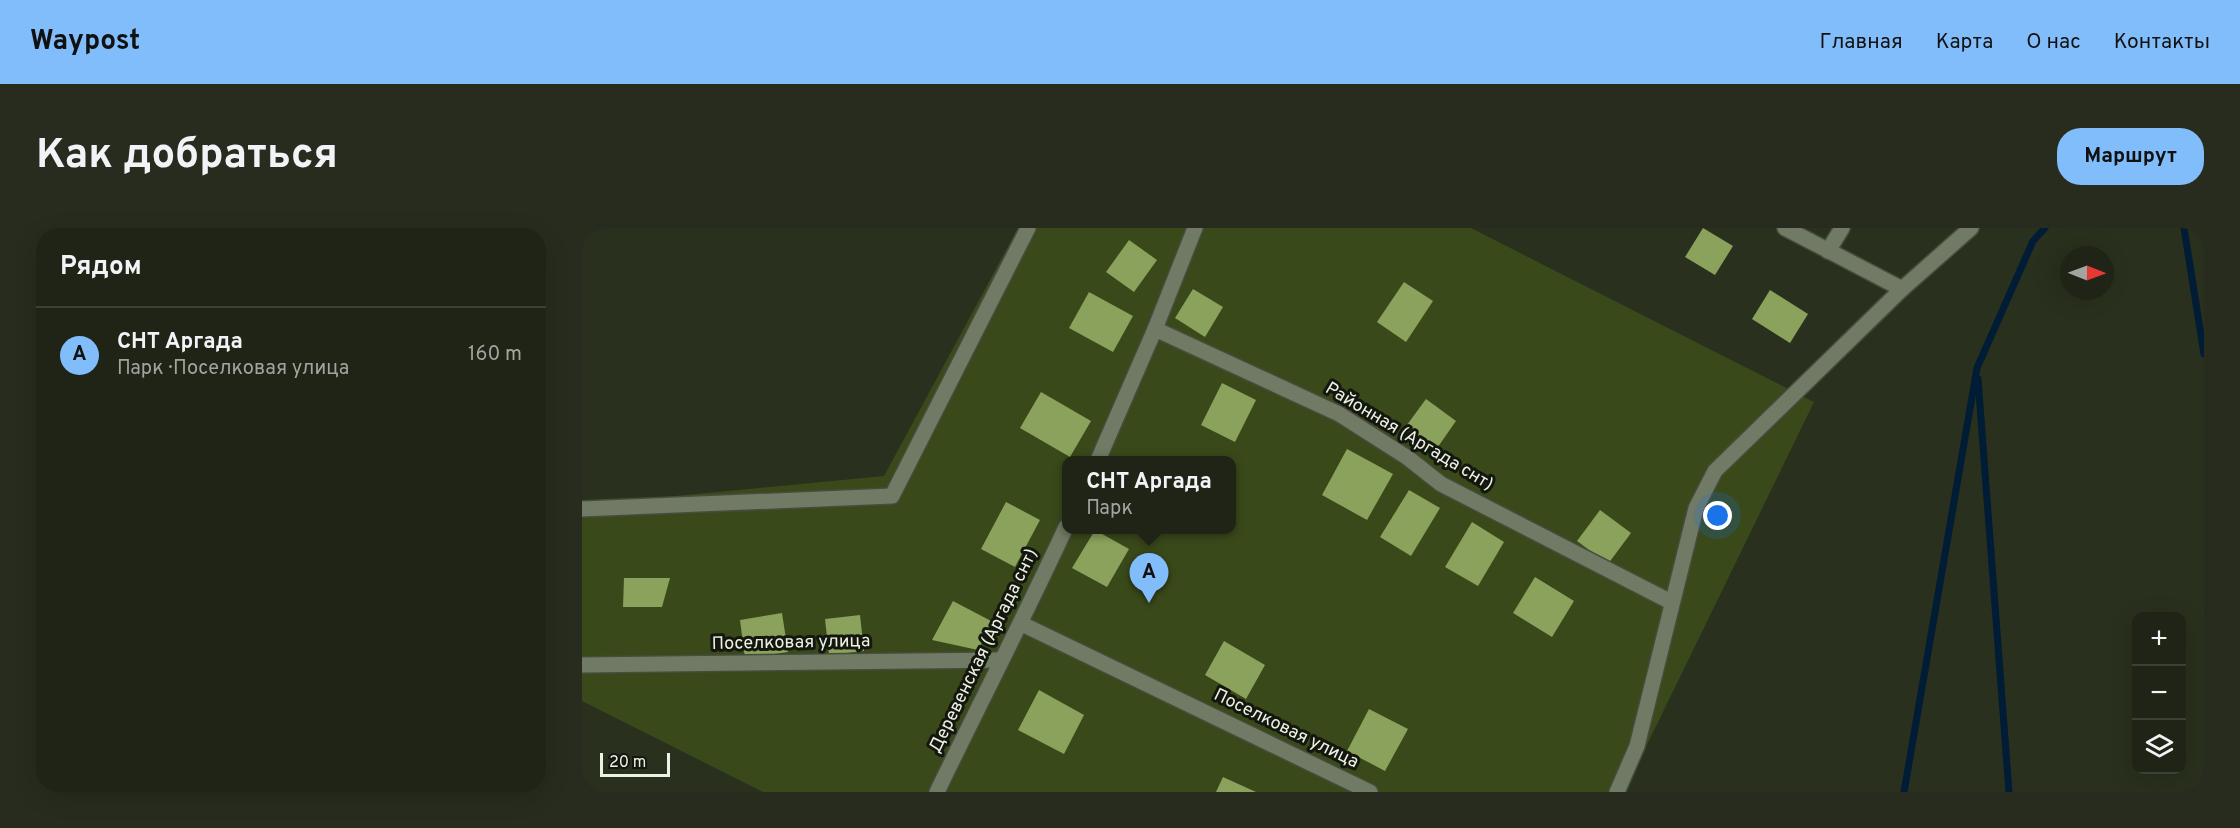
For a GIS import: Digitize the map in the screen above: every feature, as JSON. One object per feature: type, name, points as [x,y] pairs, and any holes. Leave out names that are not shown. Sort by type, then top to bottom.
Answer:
[{"type":"street","points":[[582,509],[892,496],[1028,228]]},
{"type":"street","points":[[1100,456],[1155,329],[1195,228]]},
{"type":"street","points":[[1785,228],[1902,289]]},
{"type":"street","points":[[1828,251],[1842,228]]},
{"type":"street","points":[[1617,792],[1637,746],[1696,508],[1715,471],[1902,289],[1971,228]]},
{"type":"street","name":"Районная (Аргада снт)","points":[[1155,329],[1339,414],[1408,458],[1441,484],[1671,602]]},
{"type":"street","name":"Деревенская (Аргада снт)","points":[[937,792],[1001,660],[1022,624],[1063,534]]},
{"type":"street","name":"Поселковая улица","points":[[1022,624],[1370,792]]},
{"type":"street","name":"Поселковая улица","points":[[582,665],[1001,660]]},
{"type":"green space","points":[[1018,228],[1471,228],[1814,402],[1624,792],[763,792],[582,701],[582,505],[884,476]]},
{"type":"building","points":[[1703,228],[1733,246],[1715,275],[1685,257]]},
{"type":"building","points":[[1129,240],[1157,260],[1134,292],[1106,272]]},
{"type":"building","points":[[1404,282],[1433,301],[1406,342],[1377,322]]},
{"type":"building","points":[[1193,289],[1223,307],[1205,337],[1175,318]]},
{"type":"building","points":[[1770,290],[1808,314],[1790,343],[1752,319]]},
{"type":"building","points":[[1089,292],[1133,316],[1113,352],[1069,328]]},
{"type":"building","points":[[1222,383],[1256,400],[1235,442],[1201,425]]},
{"type":"building","points":[[1041,392],[1091,421],[1071,456],[1020,428]]},
{"type":"building","points":[[1426,399],[1456,421],[1435,451],[1404,429]]},
{"type":"building","points":[[1347,449],[1393,474],[1367,520],[1322,495]]},
{"type":"building","points":[[1409,490],[1440,508],[1411,556],[1380,537]]},
{"type":"building","points":[[1006,502],[1040,520],[1015,567],[981,549]]},
{"type":"building","points":[[1600,510],[1631,533],[1608,564],[1577,541]]},
{"type":"building","points":[[1472,522],[1504,542],[1478,586],[1445,567]]},
{"type":"building","points":[[1093,534],[1102,534],[1129,549],[1107,587],[1072,568]]},
{"type":"building","points":[[1535,577],[1574,601],[1552,637],[1513,613]]},
{"type":"building","points":[[624,578],[670,578],[662,607],[623,607]]},
{"type":"building","points":[[953,601],[993,622],[978,650],[932,640]]},
{"type":"building","points":[[782,613],[788,652],[745,658],[740,620]]},
{"type":"building","points":[[860,615],[864,651],[829,655],[825,619]]},
{"type":"building","points":[[1224,641],[1265,665],[1246,699],[1205,675]]},
{"type":"building","points":[[1039,690],[1084,715],[1064,754],[1018,730]]},
{"type":"building","points":[[1369,709],[1408,729],[1385,771],[1347,751]]},
{"type":"building","points":[[1223,777],[1256,792],[1216,792]]},
{"type":"waterway","points":[[1904,792],[1977,368],[2033,241],[2045,228]]},
{"type":"waterway","points":[[2184,228],[2204,354]]},
{"type":"waterway","points":[[1978,379],[2009,792]]},
{"type":"place","name":"СНТ Аргада","points":[[1149,603]]}]
